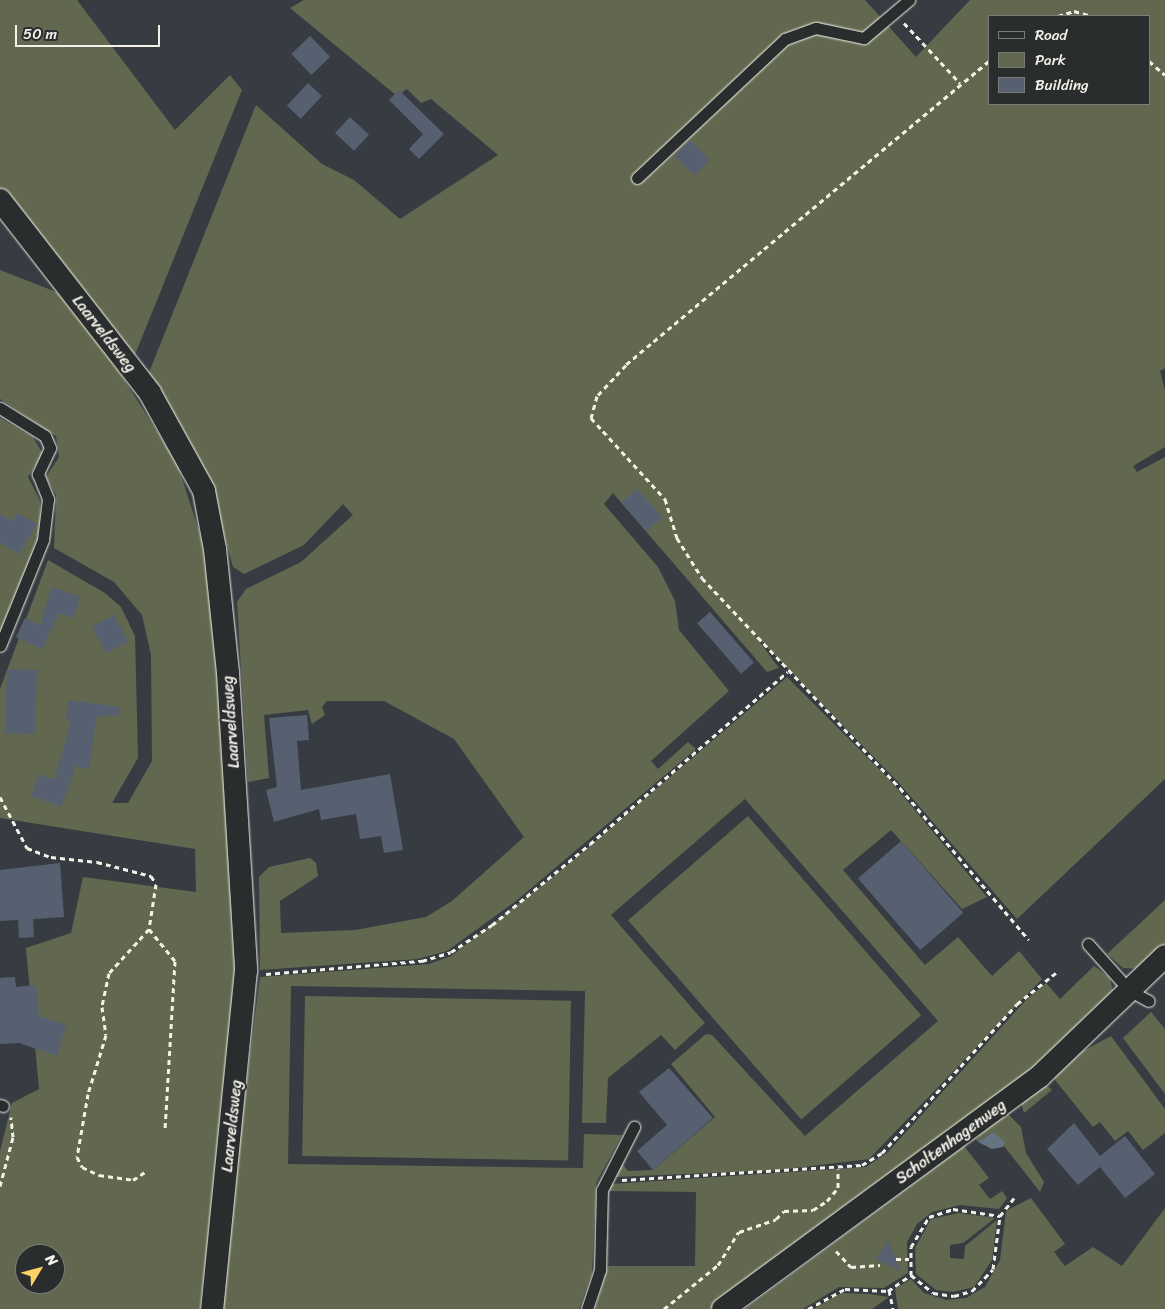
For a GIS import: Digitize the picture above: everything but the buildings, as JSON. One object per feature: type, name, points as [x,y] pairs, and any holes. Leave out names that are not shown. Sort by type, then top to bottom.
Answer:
[{"type":"street","name":"Laarveldsweg","points":[[0,200],[150,392],[204,491],[215,549],[228,673],[246,976],[212,1309]]},
{"type":"street","name":"Scholtenhagenweg","points":[[723,1309],[1040,1076],[1140,996],[1165,956]]},
{"type":"lane","points":[[637,178],[785,39],[816,28],[857,39],[870,34],[908,0]]},
{"type":"lane","points":[[0,408],[45,436],[50,448],[38,474],[48,499],[43,540],[0,646]]},
{"type":"lane","points":[[1088,944],[1140,996]]},
{"type":"lane","points":[[587,1309],[600,1270],[604,1180],[634,1126]]},
{"type":"path","points":[[1061,15],[1074,11],[1088,15]]},
{"type":"path","points":[[893,15],[960,82]]},
{"type":"path","points":[[988,62],[960,82],[626,366],[597,396],[591,418],[665,499],[677,538],[702,578],[786,672],[900,788],[1028,940]]},
{"type":"path","points":[[1150,62],[1165,75]]},
{"type":"path","points":[[246,976],[422,961],[451,952],[492,925],[590,844],[786,672]]},
{"type":"path","points":[[0,797],[27,848],[51,857],[97,862],[151,876],[155,892],[149,929],[110,973],[102,1007],[106,1035],[88,1094],[77,1157],[82,1167],[99,1174],[132,1180],[145,1172]]},
{"type":"path","points":[[149,929],[175,961],[165,1129]]},
{"type":"path","points":[[604,1180],[678,1180],[838,1169],[862,1165],[882,1153],[1017,1004],[1057,972]]},
{"type":"path","points":[[0,1186],[14,1121],[2,1106]]},
{"type":"path","points":[[664,1309],[718,1265],[739,1232],[776,1219],[784,1211],[813,1210],[827,1201],[838,1188],[838,1169]]},
{"type":"path","points":[[1000,1216],[961,1209],[937,1213],[919,1228],[909,1258],[912,1275],[926,1289],[944,1296],[962,1295],[979,1287],[993,1269],[1000,1216],[1014,1198]]},
{"type":"path","points":[[824,1234],[851,1267],[880,1265]]},
{"type":"path","points":[[896,1259],[909,1258]]},
{"type":"path","points":[[808,1309],[845,1290],[889,1290],[912,1275]]},
{"type":"path","points":[[889,1290],[894,1309]]},
{"type":"green space","points":[[0,0],[77,0],[175,130],[230,75],[242,90],[132,362],[0,189]]},
{"type":"green space","points":[[304,0],[865,0],[916,57],[970,0],[1165,0],[1165,368],[1160,371],[1165,390],[1165,447],[1133,466],[1137,472],[1165,457],[1165,779],[1017,919],[898,782],[753,633],[779,668],[767,672],[613,493],[604,504],[658,567],[675,601],[679,630],[729,691],[651,761],[658,769],[688,742],[696,749],[516,901],[447,951],[418,959],[260,970],[259,877],[269,867],[310,858],[316,863],[318,876],[280,901],[281,933],[355,930],[426,917],[452,901],[524,837],[454,739],[384,701],[327,701],[322,707],[325,715],[312,724],[308,710],[264,715],[269,778],[248,782],[237,602],[246,589],[301,562],[353,515],[343,504],[304,545],[244,574],[233,567],[214,499],[146,380],[256,105],[322,164],[354,180],[400,219],[498,155],[431,99],[421,103],[407,89],[397,96],[290,8]]},
{"type":"green space","points":[[0,270],[59,293],[118,370],[177,463],[202,540],[213,613],[240,945],[200,1309],[0,1309],[0,1151],[12,1103],[39,1089],[26,948],[71,933],[83,877],[196,892],[195,849],[0,818],[0,689],[48,560],[105,593],[121,607],[135,636],[138,758],[112,803],[128,803],[152,761],[151,655],[142,615],[114,582],[54,548],[56,495],[46,477],[59,457],[56,436],[0,399]]},
{"type":"green space","points":[[0,418],[33,437],[43,454],[28,477],[40,501],[41,530],[0,635]]},
{"type":"green space","points":[[787,677],[890,780],[987,897],[962,909],[891,830],[843,870],[925,965],[958,937],[992,976],[1019,951],[1042,979],[869,1159],[779,1170],[614,1177],[621,1162],[628,1171],[653,1170],[715,1117],[671,1064],[706,1034],[712,1035],[805,1136],[938,1021],[745,799],[611,915],[705,1023],[675,1050],[661,1035],[608,1078],[606,1123],[582,1123],[585,991],[291,986],[288,1164],[583,1168],[584,1134],[622,1135],[596,1183],[592,1273],[579,1309],[218,1309],[260,977],[429,964],[451,956],[565,867]]},
{"type":"green space","points":[[748,816],[921,1015],[801,1120],[628,920]]},
{"type":"green space","points":[[1165,900],[1165,947],[1142,969],[1123,968],[1107,954]]},
{"type":"green space","points":[[1094,966],[1110,978],[1114,997],[1019,1084],[710,1309],[595,1309],[608,1266],[695,1266],[696,1192],[609,1191],[611,1184],[866,1167],[888,1152],[1026,1000],[1046,983],[1060,999]]},
{"type":"green space","points":[[305,996],[571,1001],[568,1161],[302,1156]]},
{"type":"green space","points":[[1151,1012],[1165,1029],[1165,1094],[1123,1038]]},
{"type":"green space","points":[[1111,1036],[1165,1109],[1165,1133],[1143,1150],[1128,1131],[1115,1141],[1100,1122],[1093,1127],[1055,1080],[1054,1073],[1070,1058]]},
{"type":"green space","points":[[1044,1083],[1052,1090],[1024,1113],[1020,1100]]},
{"type":"green space","points":[[1006,1112],[1021,1127],[1026,1153],[1044,1182],[1040,1192],[993,1132],[978,1142],[976,1139]]},
{"type":"green space","points":[[964,1146],[989,1178],[979,1185],[990,1199],[1002,1191],[1007,1198],[999,1209],[960,1205],[932,1212],[917,1224],[907,1242],[908,1273],[884,1288],[839,1287],[803,1309],[745,1309]]},
{"type":"green space","points":[[1031,1198],[1065,1244],[1054,1252],[1065,1266],[1093,1247],[1122,1266],[1165,1208],[1165,1309],[898,1309],[895,1289],[911,1279],[924,1293],[946,1300],[966,1298],[985,1287],[1000,1260],[1006,1211]]},
{"type":"green space","points":[[959,1213],[995,1218],[963,1243],[950,1245],[950,1258],[964,1259],[965,1246],[997,1220],[992,1260],[974,1287],[953,1292],[936,1290],[916,1274],[915,1248],[931,1219]]},
{"type":"green space","points":[[841,1293],[889,1297],[872,1309],[813,1309]]},
{"type":"water","points":[[993,1132],[1005,1142],[1003,1147],[992,1149],[978,1142]]}]
